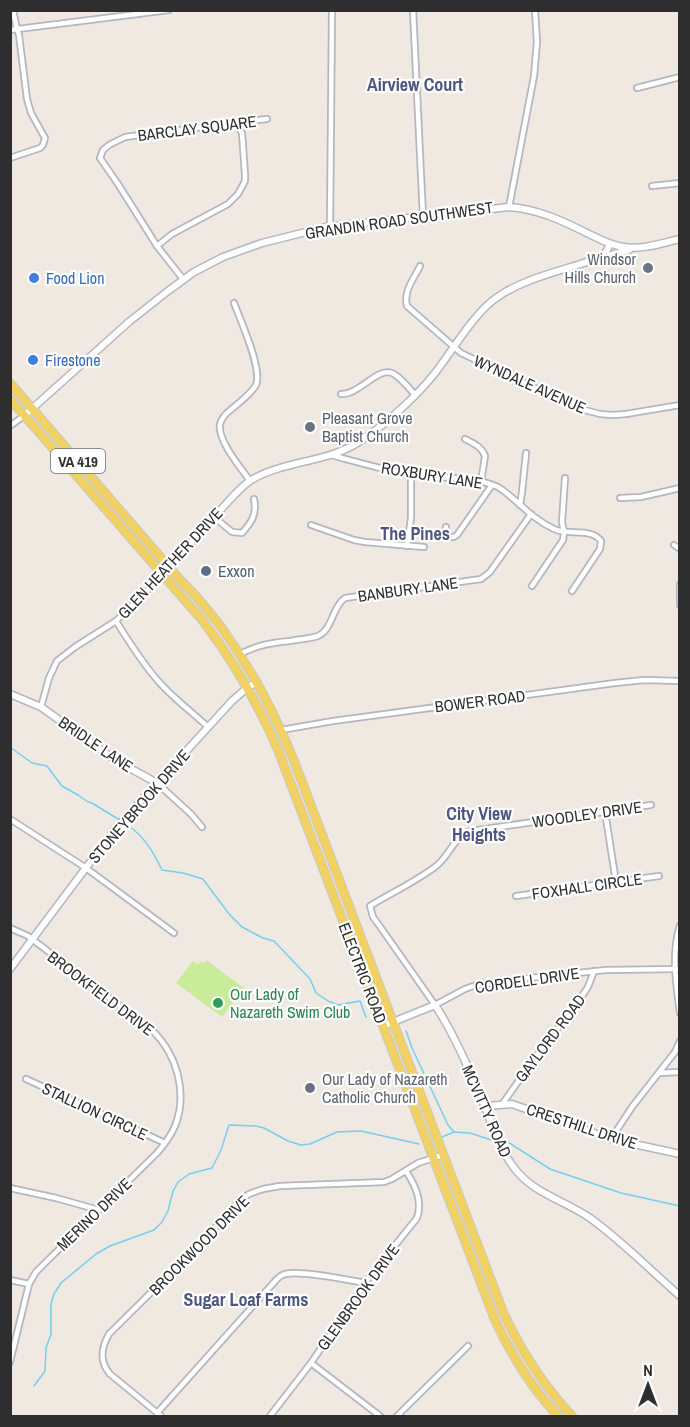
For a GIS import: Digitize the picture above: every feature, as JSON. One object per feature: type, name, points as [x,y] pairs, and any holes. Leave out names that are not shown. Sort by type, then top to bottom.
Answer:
[{"type":"main road","name":"VA 419","points":[[10,383],[170,568]]},
{"type":"main road","name":"VA 419","points":[[10,399],[25,415]]},
{"type":"main road","name":"ELECTRIC ROAD","points":[[25,415],[203,621],[223,648],[261,711],[278,750],[502,1335],[528,1381],[558,1416]]},
{"type":"main road","name":"ELECTRIC ROAD","points":[[170,568],[202,603],[240,654],[281,730],[503,1312],[537,1374],[572,1416]]},
{"type":"street","points":[[10,158],[40,148],[45,142],[27,99],[14,10]]},
{"type":"street","points":[[10,30],[169,10]]},
{"type":"street","points":[[330,227],[332,10]]},
{"type":"street","points":[[413,10],[423,216]]},
{"type":"street","points":[[509,207],[534,76],[537,42],[535,10]]},
{"type":"street","points":[[637,88],[680,77]]},
{"type":"street","name":"BARCLAY SQUARE","points":[[157,246],[100,158],[103,150],[125,137],[227,124],[237,125],[267,119]]},
{"type":"street","points":[[183,279],[157,246],[172,234],[228,204],[238,194],[245,174],[242,134],[237,125]]},
{"type":"street","points":[[652,186],[680,183]]},
{"type":"street","name":"GRANDIN ROAD SOUTHWEST","points":[[25,415],[122,328],[183,279],[212,262],[240,250],[298,234],[330,227],[509,207],[535,210],[610,244],[626,248],[680,239]]},
{"type":"street","points":[[598,258],[605,254],[610,244]]},
{"type":"street","name":"GLEN HEATHER DRIVE","points":[[41,707],[49,678],[57,661],[116,621],[170,568],[214,517],[250,481],[273,470],[331,455],[363,440],[415,395],[476,318],[497,296],[533,280],[635,248]]},
{"type":"street","name":"WYNDALE AVENUE","points":[[420,266],[407,290],[407,306],[461,353],[577,408],[600,414],[626,414],[680,405]]},
{"type":"street","points":[[234,303],[257,365],[258,378],[252,390],[225,415],[220,428],[229,452],[250,481]]},
{"type":"street","points":[[341,393],[352,392],[378,374],[386,372],[395,374],[415,395]]},
{"type":"street","points":[[10,426],[25,415]]},
{"type":"street","points":[[465,439],[484,452],[482,482]]},
{"type":"street","points":[[520,505],[526,453]]},
{"type":"street","name":"ROXBURY LANE","points":[[331,455],[411,475],[452,478],[492,485],[500,488],[552,529],[596,535],[602,545],[572,591]]},
{"type":"street","points":[[407,546],[411,518],[411,475]]},
{"type":"street","points":[[532,586],[563,540],[565,478]]},
{"type":"street","points":[[446,527],[445,533],[448,537],[457,535],[492,485]]},
{"type":"street","points":[[620,498],[641,497],[680,488]]},
{"type":"street","points":[[214,517],[232,532],[242,532],[254,517],[254,499]]},
{"type":"street","name":"BANBURY LANE","points":[[240,654],[255,646],[310,638],[321,634],[329,625],[340,602],[345,598],[481,579],[486,576],[531,514]]},
{"type":"street","points":[[311,525],[354,540],[424,547]]},
{"type":"street","points":[[680,584],[680,606]]},
{"type":"street","points":[[116,621],[158,681],[208,727]]},
{"type":"street","name":"BOWER ROAD","points":[[281,730],[615,683],[644,680],[680,681]]},
{"type":"street","name":"STONEYBROOK DRIVE","points":[[10,969],[115,829],[232,701],[257,682]]},
{"type":"street","name":"BRIDLE LANE","points":[[10,694],[41,707],[108,756],[157,783],[202,827]]},
{"type":"street","name":"WOODLEY DRIVE","points":[[370,906],[434,868],[446,857],[459,837],[471,831],[651,805]]},
{"type":"street","points":[[605,812],[616,882]]},
{"type":"street","points":[[10,819],[86,868],[174,933]]},
{"type":"street","name":"FOXHALL CIRCLE","points":[[516,896],[659,876]]},
{"type":"street","name":"MCVITTY ROAD","points":[[370,906],[377,923],[435,1005],[458,1046],[512,1166],[535,1189],[592,1219],[680,1296]]},
{"type":"street","points":[[680,925],[675,949],[680,1013]]},
{"type":"street","name":"BROOKFIELD DRIVE","points":[[10,928],[28,936],[153,1031],[170,1052],[177,1071]]},
{"type":"street","name":"CORDELL DRIVE","points":[[383,1026],[435,1005],[465,989],[484,983],[594,971],[677,969]]},
{"type":"street","name":"GAYLORD ROAD","points":[[503,1103],[582,996],[594,971]]},
{"type":"street","points":[[611,1139],[632,1107],[675,1052],[680,1041]]},
{"type":"street","name":"MERINO DRIVE","points":[[10,1362],[28,1284],[36,1272],[157,1153],[175,1127],[180,1106],[177,1071]]},
{"type":"street","points":[[659,1073],[680,1072]]},
{"type":"street","name":"STALLION CIRCLE","points":[[26,1078],[165,1143]]},
{"type":"street","name":"CRESTHILL DRIVE","points":[[485,1106],[512,1104],[593,1134],[680,1154]]},
{"type":"street","name":"BROOKWOOD DRIVE","points":[[159,1415],[106,1369],[102,1354],[105,1340],[239,1201],[249,1194],[280,1186],[375,1183],[392,1179],[418,1163],[443,1155]]},
{"type":"street","name":"GLENBROOK DRIVE","points":[[270,1416],[311,1363],[366,1283],[417,1218],[419,1212],[416,1189],[406,1171]]},
{"type":"street","points":[[10,1188],[99,1210]]},
{"type":"street","points":[[159,1415],[276,1278],[288,1273],[366,1283]]},
{"type":"street","points":[[10,1280],[28,1284]]},
{"type":"street","points":[[398,1416],[468,1346]]},
{"type":"street","points":[[311,1363],[380,1416]]},
{"type":"green space","name":"Our Lady of Nazareth Swim Club","points":[[206,960],[244,988],[222,1017],[176,983],[193,961],[198,965],[201,961],[204,963]]},
{"type":"waterway","points":[[10,747],[32,763],[47,766],[62,786],[118,819]]},
{"type":"waterway","points":[[126,824],[147,844],[162,870],[203,879],[229,914],[242,927],[274,941],[310,979],[316,993],[338,1005],[360,1001],[366,1017]]},
{"type":"waterway","points":[[406,1031],[448,1125],[454,1132]]},
{"type":"waterway","points":[[34,1386],[45,1371],[46,1348],[51,1334],[51,1304],[61,1283],[96,1254],[110,1246],[154,1230],[168,1211],[178,1182],[189,1174],[212,1168],[229,1125],[264,1128],[301,1145],[310,1144],[337,1132],[361,1131],[419,1144]]},
{"type":"waterway","points":[[442,1137],[454,1132],[470,1133],[494,1141]]},
{"type":"waterway","points":[[503,1139],[550,1169],[621,1193],[680,1206]]},
{"type":"place","name":"Windsor Hills Church","points":[[648,268]]},
{"type":"place","name":"Food Lion","points":[[34,278]]},
{"type":"place","name":"Firestone","points":[[33,360]]},
{"type":"place","name":"Pleasant Grove Baptist Church","points":[[310,427]]},
{"type":"place","name":"Exxon","points":[[206,571]]},
{"type":"place","name":"Our Lady of Nazareth Swim Club","points":[[218,1003]]},
{"type":"place","name":"Our Lady of Nazareth Catholic Church","points":[[310,1088]]},
{"type":"district","name":"Airview Court","points":[[415,84]]},
{"type":"district","name":"The Pines","points":[[415,533]]},
{"type":"district","name":"City View Heights","points":[[479,823]]},
{"type":"district","name":"Sugar Loaf Farms","points":[[246,1299]]}]
